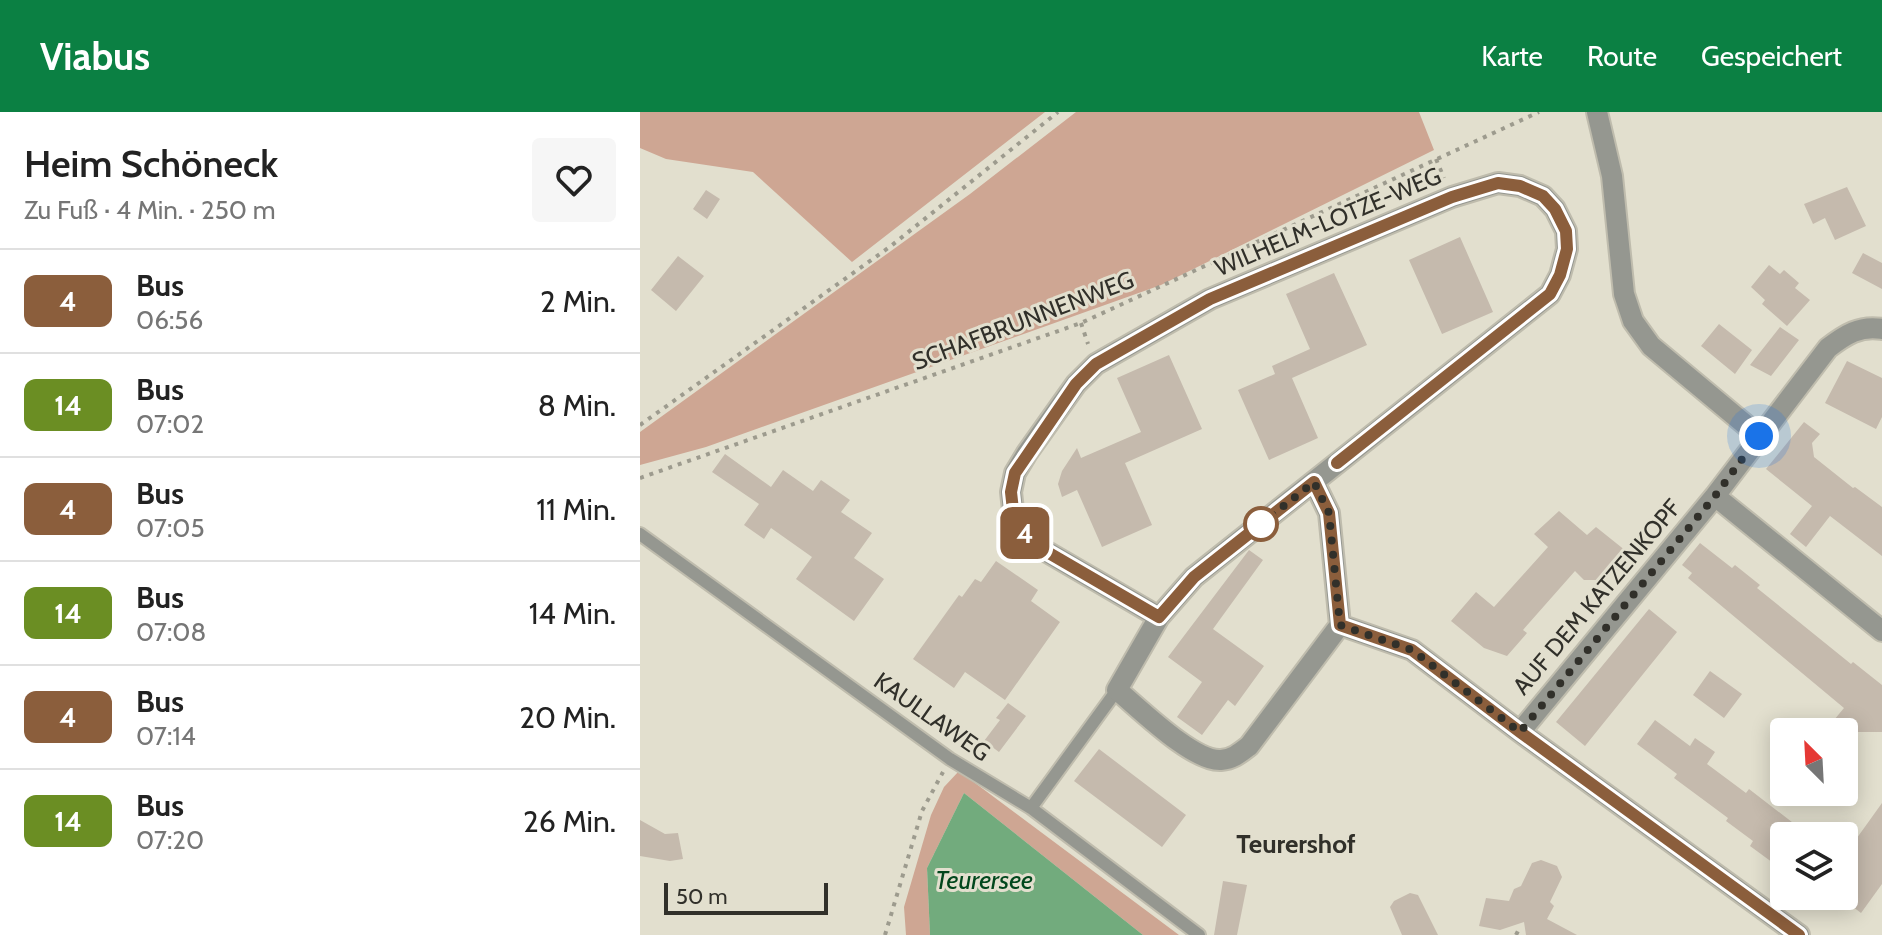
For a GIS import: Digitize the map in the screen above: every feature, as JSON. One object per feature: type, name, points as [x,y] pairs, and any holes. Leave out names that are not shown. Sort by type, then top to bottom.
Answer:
[{"type":"street","points":[[1597,112],[1612,176],[1624,294],[1633,321],[1651,346],[1759,436]]},
{"type":"street","name":"WILHELM-LOTZE-WEG","points":[[1117,690],[1159,617],[1194,577],[1550,294],[1560,275],[1567,249],[1566,231],[1555,209],[1543,196],[1520,186],[1498,183],[1452,197],[1210,299],[1096,364],[1076,384],[1015,473],[1011,492],[1013,510],[1024,533],[1042,549],[1159,617]]},
{"type":"street","name":"AUF DEM KATZENKOPF","points":[[1520,732],[1715,496],[1828,348],[1848,333],[1872,327],[1882,329]]},
{"type":"street","points":[[1117,690],[1171,736],[1200,754],[1218,761],[1234,757],[1249,746],[1340,625],[1329,513],[1314,482]]},
{"type":"street","name":"AUF DEM KATZENKOPF","points":[[1715,496],[1882,631]]},
{"type":"street","points":[[1340,625],[1412,650],[1799,935]]},
{"type":"lane","name":"KAULLAWEG","points":[[640,534],[950,759],[1031,808],[1199,935]]},
{"type":"lane","points":[[1031,808],[1117,690]]},
{"type":"path","points":[[640,425],[891,246],[1058,112]]},
{"type":"path","name":"SCHAFBRUNNENWEG","points":[[640,478],[1081,323],[1539,112]]},
{"type":"path","points":[[885,935],[922,811],[950,759]]},
{"type":"path","points":[[1516,935],[1519,929]]},
{"type":"shaded area","points":[[640,112],[1045,112],[852,262],[753,172],[666,159],[640,148]]},
{"type":"shaded area","points":[[1076,112],[1419,112],[1434,150],[1161,285],[706,447],[640,465],[640,432],[970,194]]},
{"type":"shaded area","points":[[959,771],[1179,935],[1143,935],[964,793],[927,868],[930,935],[906,935],[904,907],[931,815],[944,787]]},
{"type":"water","name":"Teurersee","points":[[964,793],[1143,935],[930,935],[927,868]]},
{"type":"building","points":[[1847,187],[1866,226],[1835,240],[1825,218],[1813,224],[1804,204]]},
{"type":"building","points":[[706,190],[720,199],[707,219],[693,209]]},
{"type":"building","points":[[1460,237],[1493,312],[1442,334],[1409,260]]},
{"type":"building","points":[[1863,253],[1882,263],[1882,289],[1852,273]]},
{"type":"building","points":[[678,256],[704,276],[676,311],[651,290]]},
{"type":"building","points":[[1769,265],[1780,274],[1784,270],[1799,283],[1795,288],[1810,300],[1787,326],[1762,304],[1765,300],[1751,287]]},
{"type":"building","points":[[1334,273],[1367,345],[1292,378],[1318,438],[1269,460],[1238,390],[1275,374],[1272,366],[1310,349],[1286,294]]},
{"type":"building","points":[[1719,324],[1752,350],[1735,374],[1701,346]]},
{"type":"building","points":[[1780,327],[1799,340],[1771,376],[1750,365]]},
{"type":"building","points":[[1169,355],[1202,429],[1125,463],[1152,525],[1102,547],[1077,490],[1062,497],[1058,484],[1062,471],[1077,448],[1081,458],[1141,432],[1117,378]]},
{"type":"building","points":[[1847,361],[1882,378],[1882,417],[1876,429],[1825,403]]},
{"type":"building","points":[[1804,422],[1820,434],[1812,443],[1814,457],[1882,507],[1882,556],[1830,516],[1806,547],[1790,534],[1812,506],[1766,469]]},
{"type":"building","points":[[725,454],[771,487],[783,470],[813,491],[821,480],[850,500],[841,512],[872,533],[854,558],[884,579],[854,621],[796,579],[812,557],[771,528],[764,539],[744,525],[759,504],[712,472]]},
{"type":"building","points":[[1559,511],[1587,535],[1596,527],[1631,555],[1617,572],[1599,580],[1584,580],[1575,571],[1523,630],[1527,633],[1507,656],[1484,648],[1451,621],[1476,592],[1494,607],[1548,547],[1534,534]]},
{"type":"building","points":[[1700,543],[1732,568],[1735,565],[1760,585],[1757,588],[1851,664],[1853,662],[1882,685],[1882,732],[1858,732],[1858,718],[1836,718],[1844,708],[1688,578],[1692,573],[1682,565]]},
{"type":"building","points":[[1249,550],[1263,560],[1213,629],[1264,666],[1235,706],[1228,700],[1202,735],[1177,717],[1202,682],[1168,657]]},
{"type":"building","points":[[996,561],[1038,590],[1031,601],[1060,622],[1005,700],[965,672],[954,688],[913,659],[959,595],[962,597],[975,579],[981,582]]},
{"type":"building","points":[[1649,609],[1677,632],[1585,746],[1556,722]]},
{"type":"building","points":[[1710,671],[1742,694],[1724,718],[1693,695]]},
{"type":"building","points":[[1008,703],[1026,716],[999,752],[984,741]]},
{"type":"building","points":[[1655,720],[1690,746],[1695,738],[1715,752],[1707,764],[1746,793],[1749,789],[1792,822],[1770,822],[1770,861],[1750,846],[1753,841],[1726,821],[1728,818],[1674,778],[1677,774],[1637,744]]},
{"type":"building","points":[[1099,749],[1186,815],[1162,847],[1074,781]]},
{"type":"building","points":[[1882,803],[1882,884],[1861,913],[1857,910],[1858,836]]},
{"type":"building","points":[[640,820],[665,834],[678,833],[683,859],[670,861],[640,856]]},
{"type":"building","points":[[1541,860],[1557,866],[1562,877],[1550,902],[1554,906],[1547,919],[1577,935],[1526,935],[1524,922],[1500,930],[1479,926],[1486,898],[1509,901],[1514,889],[1521,886],[1532,863]]},
{"type":"building","points":[[1223,881],[1247,885],[1237,935],[1214,935]]},
{"type":"building","points":[[1410,893],[1418,895],[1438,935],[1402,935],[1390,907],[1394,901]]},
{"type":"bus line","name":"4","points":[[1337,463],[1550,294],[1560,275],[1567,249],[1566,231],[1555,209],[1543,196],[1520,186],[1498,183],[1452,197],[1210,299],[1096,364],[1076,384],[1015,473],[1011,492],[1013,510],[1024,533],[1042,549],[1159,617],[1194,577],[1314,482],[1329,513],[1340,625],[1412,650],[1799,935]]},
{"type":"district","name":"Teurershof","points":[[1296,844]]},
{"type":"route","points":[[1261,524],[1314,482],[1329,513],[1340,625],[1412,650],[1520,732],[1715,496],[1759,436]]}]
